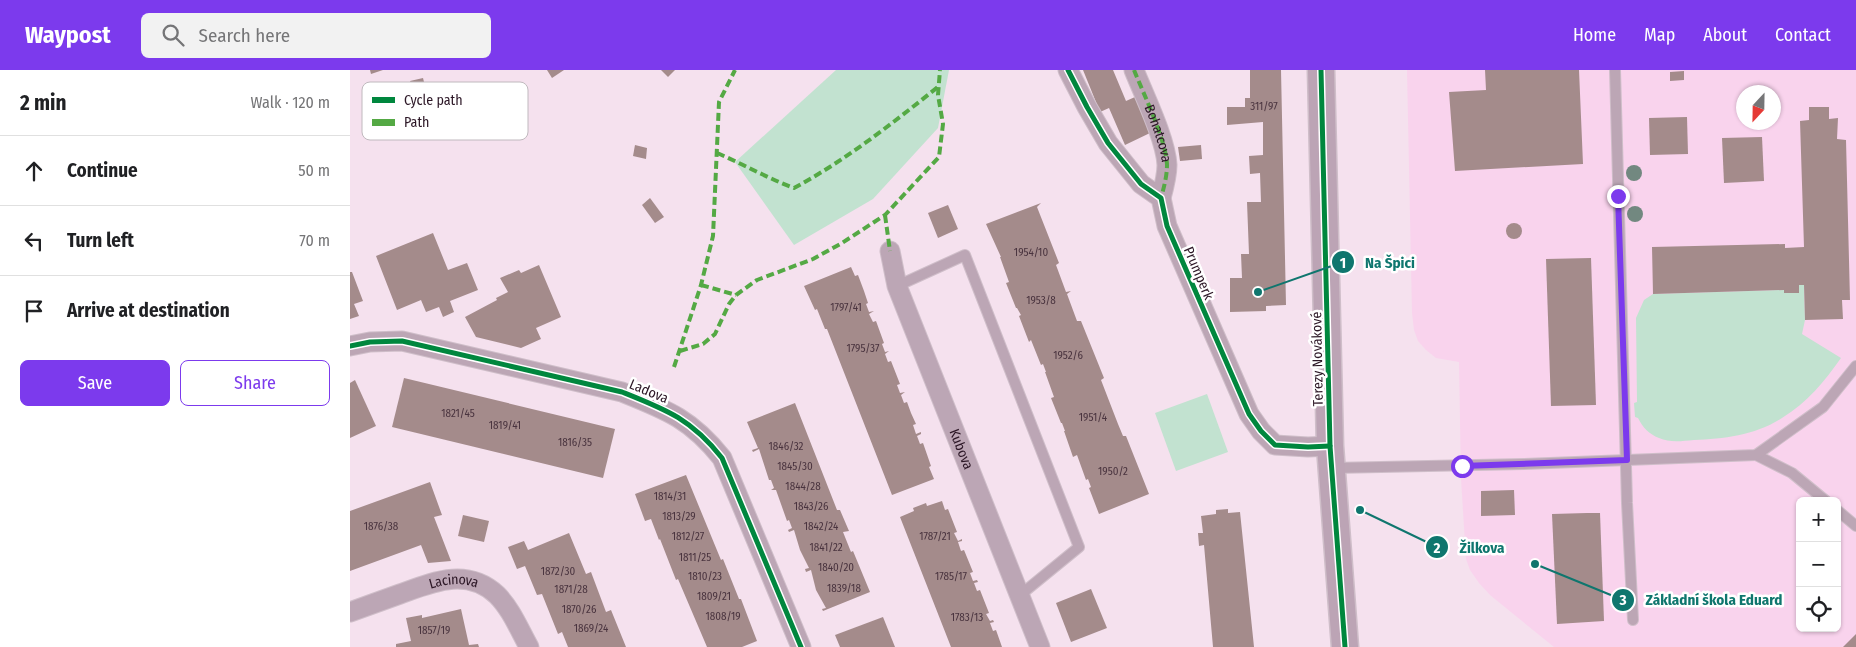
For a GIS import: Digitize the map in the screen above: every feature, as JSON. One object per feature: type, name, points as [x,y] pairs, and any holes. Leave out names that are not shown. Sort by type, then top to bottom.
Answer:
[{"type":"street","points":[[1068,70],[1108,143],[1141,184],[1161,198]]},
{"type":"street","name":"Bohatcova","points":[[1134,70],[1163,143],[1167,164],[1166,181],[1161,198]]},
{"type":"street","name":"Terezy Novákové","points":[[1321,70],[1331,457],[1345,647]]},
{"type":"street","name":"Prumperk","points":[[1161,198],[1166,226],[1208,325],[1253,420],[1275,445],[1308,447],[1331,457]]},
{"type":"street","name":"Kubova","points":[[890,251],[897,286],[1040,647]]},
{"type":"street","name":"Ladova","points":[[350,346],[370,342],[402,341],[622,392],[654,405],[683,420],[706,438],[722,458],[801,647]]},
{"type":"street","name":"Lacinova","points":[[350,612],[435,581],[454,578],[476,582],[501,600],[510,612],[529,647]]},
{"type":"lane","points":[[1615,70],[1633,620]]},
{"type":"lane","points":[[897,286],[965,255],[1079,547],[1019,596]]},
{"type":"lane","points":[[1756,455],[1824,407],[1856,366]]},
{"type":"lane","points":[[1331,457],[1627,460],[1756,455],[1792,473],[1821,497]]},
{"type":"lane","points":[[1841,513],[1856,526]]},
{"type":"shaded area","points":[[1407,70],[1856,70],[1856,647],[1554,647],[1490,595],[1470,570],[1466,559],[1461,479],[1459,362],[1436,358],[1418,341],[1414,330],[1412,313]]},
{"type":"green space","points":[[836,70],[949,70],[938,128],[873,199],[794,245],[735,162]]},
{"type":"green space","points":[[1799,285],[1804,285],[1805,320],[1802,334],[1841,358],[1808,398],[1772,424],[1740,435],[1667,441],[1649,433],[1644,428],[1638,418],[1635,417],[1634,403],[1637,402],[1636,318],[1644,300],[1653,294],[1784,290],[1785,293],[1799,293]]},
{"type":"green space","points":[[1207,394],[1228,452],[1176,471],[1155,413]]},
{"type":"building","points":[[370,70],[383,70],[371,74]]},
{"type":"building","points":[[547,70],[564,70],[552,78]]},
{"type":"building","points":[[661,70],[675,70],[668,77]]},
{"type":"building","points":[[1083,70],[1113,70],[1126,101],[1135,97],[1150,133],[1125,145],[1109,108],[1100,112]]},
{"type":"building","points":[[1250,70],[1281,70],[1286,305],[1266,306],[1266,311],[1230,312],[1230,278],[1242,278],[1241,254],[1249,254],[1247,202],[1261,202],[1260,173],[1250,174],[1249,156],[1263,155],[1263,122],[1227,125],[1227,107],[1245,107],[1245,98],[1250,98]]},
{"type":"building","points":[[1485,70],[1579,70],[1583,164],[1455,171],[1449,92],[1486,90]]},
{"type":"building","points":[[1684,71],[1684,80],[1670,81],[1670,72]]},
{"type":"building","points":[[423,78],[424,82],[410,82]]},
{"type":"building","points":[[1809,107],[1829,107],[1829,119],[1838,118],[1837,139],[1846,140],[1850,300],[1842,300],[1843,319],[1805,320],[1804,285],[1799,285],[1799,293],[1784,293],[1784,290],[1653,294],[1652,247],[1785,244],[1785,248],[1804,247],[1800,121],[1809,120]]},
{"type":"building","points":[[1687,117],[1688,154],[1650,155],[1649,118]]},
{"type":"building","points":[[1762,137],[1764,181],[1724,183],[1722,138]]},
{"type":"building","points":[[635,145],[647,148],[646,159],[633,156]]},
{"type":"building","points":[[1201,145],[1202,159],[1180,161],[1178,147]]},
{"type":"building","points":[[650,198],[664,217],[655,223],[642,205]]},
{"type":"building","points":[[1041,203],[1037,207],[1059,263],[1056,265],[1066,292],[1071,291],[1067,294],[1077,321],[1081,321],[1104,378],[1101,380],[1118,424],[1123,436],[1126,436],[1149,494],[1099,514],[1089,488],[1091,487],[1088,479],[1086,480],[1077,455],[1073,457],[1065,431],[1051,398],[1054,397],[1046,372],[1043,364],[1041,365],[1031,340],[1029,342],[1019,316],[1021,315],[1016,308],[1006,283],[1009,282],[1001,257],[986,224]]},
{"type":"building","points":[[948,205],[958,229],[938,238],[928,213]]},
{"type":"building","points":[[1511,223],[1517,223],[1522,228],[1520,237],[1511,239],[1506,234],[1506,228]]},
{"type":"building","points":[[433,233],[448,270],[467,263],[478,290],[450,301],[454,312],[443,317],[439,307],[426,312],[421,300],[397,310],[376,256]]},
{"type":"building","points":[[1591,258],[1596,405],[1551,406],[1546,259]]},
{"type":"building","points":[[539,265],[561,317],[536,328],[541,339],[521,348],[476,337],[465,317],[508,292],[500,278],[519,270],[521,273]]},
{"type":"building","points":[[851,267],[855,276],[858,275],[868,303],[866,304],[869,312],[874,311],[869,314],[873,322],[876,321],[884,343],[882,344],[885,352],[889,351],[885,354],[888,362],[891,361],[900,384],[897,385],[900,393],[905,392],[901,395],[904,403],[907,402],[916,424],[913,425],[916,434],[921,432],[917,436],[920,444],[923,443],[934,479],[892,495],[827,329],[825,329],[817,309],[815,310],[804,286]]},
{"type":"building","points":[[350,272],[352,272],[363,301],[354,304],[359,316],[350,319]]},
{"type":"building","points":[[404,378],[615,429],[603,478],[392,427]]},
{"type":"building","points":[[355,380],[376,426],[350,438],[350,383]]},
{"type":"building","points":[[795,403],[837,510],[840,510],[849,531],[843,532],[870,592],[823,611],[822,609],[826,608],[816,590],[811,570],[806,572],[805,569],[809,568],[800,550],[794,530],[789,532],[788,530],[792,528],[789,520],[787,521],[776,490],[771,490],[774,488],[771,480],[769,480],[759,449],[753,452],[752,450],[758,448],[747,422]]},
{"type":"building","points":[[686,475],[721,560],[723,559],[739,599],[741,599],[757,641],[742,647],[707,647],[678,579],[676,580],[651,519],[645,521],[635,494]]},
{"type":"building","points":[[430,482],[442,515],[434,517],[451,561],[428,563],[421,545],[350,571],[350,511]]},
{"type":"building","points":[[1514,490],[1515,515],[1481,516],[1481,491]]},
{"type":"building","points":[[942,501],[945,510],[948,509],[957,532],[954,533],[958,541],[962,539],[962,541],[958,542],[961,551],[964,550],[973,572],[970,573],[973,581],[977,580],[978,582],[974,583],[977,591],[980,590],[989,613],[986,614],[990,621],[993,620],[994,622],[990,623],[993,631],[996,630],[1002,647],[951,647],[900,517],[914,511],[913,508],[926,503],[927,506]]},
{"type":"building","points":[[1228,509],[1228,513],[1240,512],[1254,647],[1213,647],[1204,545],[1199,546],[1198,533],[1203,533],[1201,516],[1216,514],[1216,510]]},
{"type":"building","points":[[1600,513],[1604,621],[1557,624],[1552,514]]},
{"type":"building","points":[[463,515],[489,521],[484,542],[458,536]]},
{"type":"building","points":[[569,533],[586,574],[591,572],[606,612],[611,610],[626,647],[568,647],[562,632],[558,634],[542,594],[537,595],[525,566],[517,569],[508,547],[524,541],[528,550]]},
{"type":"building","points":[[1091,589],[1107,628],[1071,642],[1056,603]]},
{"type":"building","points":[[461,609],[469,645],[478,644],[479,647],[396,647],[396,644],[411,641],[406,618],[422,615],[422,618]]},
{"type":"building","points":[[883,617],[895,647],[840,647],[835,635]]},
{"type":"building","points":[[1856,634],[1856,647],[1843,647]]},
{"type":"marked path","points":[[674,367],[701,285],[713,236],[719,102],[735,70]]},
{"type":"marked path","points":[[680,351],[703,344],[715,334],[729,304],[736,295],[757,280],[813,259],[885,215],[939,157],[943,124],[938,95],[940,70]]},
{"type":"marked path","points":[[1134,70],[1149,104],[1166,155],[1167,165],[1161,198]]},
{"type":"marked path","points":[[717,153],[794,188],[851,153],[939,86]]},
{"type":"marked path","points":[[885,215],[890,251]]},
{"type":"marked path","points":[[701,285],[736,295]]},
{"type":"cycle path","points":[[1068,70],[1108,143],[1141,184],[1161,198],[1167,226],[1249,414],[1261,431],[1275,445],[1330,446]]},
{"type":"cycle path","points":[[1321,70],[1330,446],[1345,647]]},
{"type":"cycle path","points":[[350,346],[370,342],[402,341],[622,392],[652,404],[689,425],[722,458],[801,647]]},
{"type":"place","name":"Na Špici","points":[[1258,292]]},
{"type":"place","name":"Žilkova","points":[[1360,510]]},
{"type":"place","name":"Základní škola Eduard","points":[[1535,564]]},
{"type":"route","points":[[1462,466],[1627,460],[1618,196]]}]
